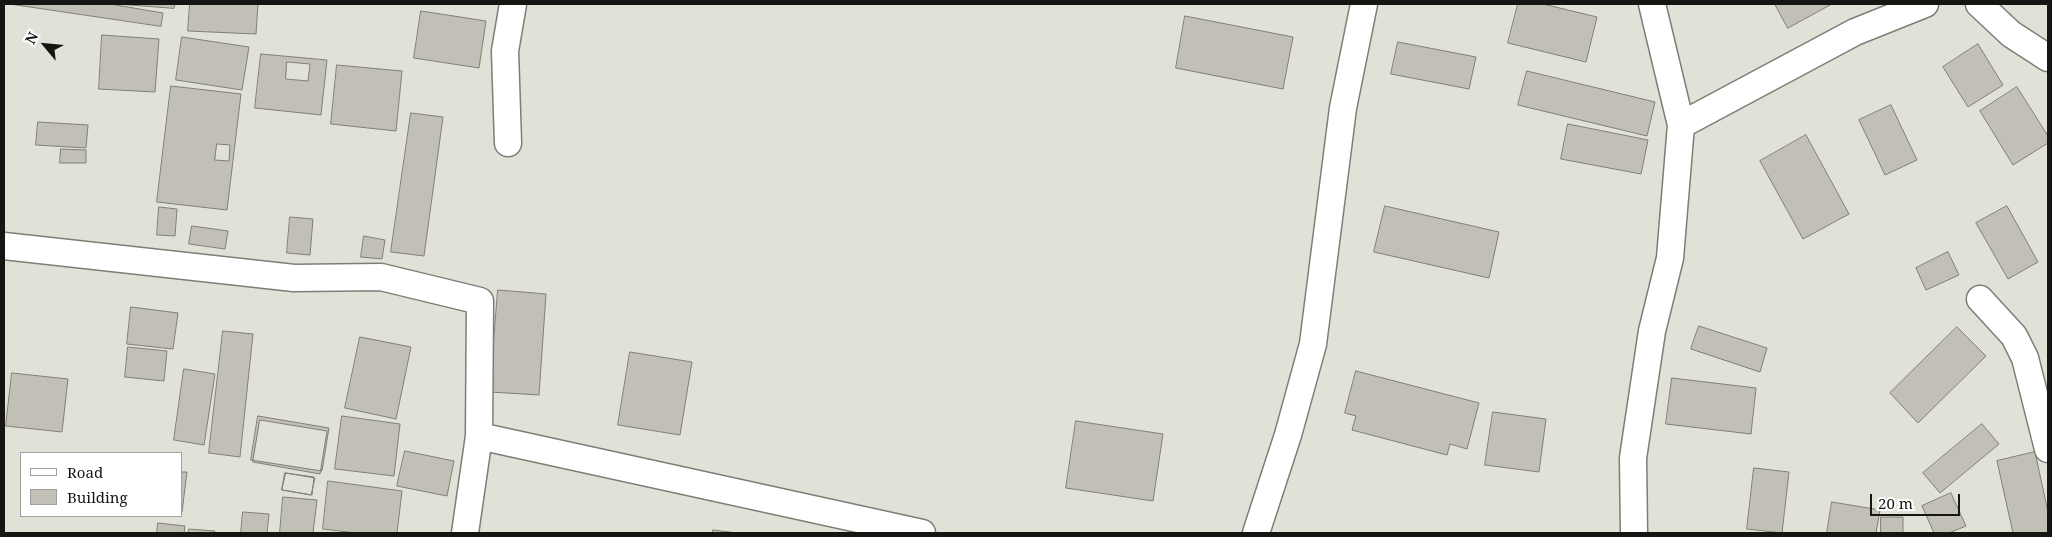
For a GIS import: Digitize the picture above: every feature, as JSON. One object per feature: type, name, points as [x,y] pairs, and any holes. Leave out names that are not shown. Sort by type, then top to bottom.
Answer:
[{"type":"street","points":[[508,143],[505,51],[513,4]]},
{"type":"street","points":[[1256,533],[1288,435],[1313,344],[1342,108],[1364,4]]},
{"type":"street","points":[[1634,533],[1633,458],[1652,330],[1670,258],[1681,125],[1652,4]]},
{"type":"street","points":[[1681,125],[1855,32],[1925,4]]},
{"type":"street","points":[[1979,4],[2011,34],[2048,58]]},
{"type":"street","points":[[4,246],[294,278],[381,277],[480,301],[479,436],[465,533]]},
{"type":"street","points":[[1980,299],[2014,336],[2025,358],[2048,449]]},
{"type":"street","points":[[479,436],[922,533]]},
{"type":"building","points":[[10,4],[110,4],[163,13],[161,26]]},
{"type":"building","points":[[117,4],[175,4],[174,8]]},
{"type":"building","points":[[190,4],[258,4],[256,34],[188,31]]},
{"type":"building","points":[[1518,4],[1543,4],[1597,17],[1586,62],[1508,43]]},
{"type":"building","points":[[1775,4],[1832,4],[1788,28]]},
{"type":"building","points":[[421,11],[486,21],[479,68],[414,58]]},
{"type":"building","points":[[1185,16],[1293,37],[1283,89],[1176,68]]},
{"type":"building","points":[[102,35],[159,39],[155,92],[99,89]]},
{"type":"building","points":[[182,37],[249,47],[242,90],[176,80]]},
{"type":"building","points":[[1398,42],[1476,57],[1469,89],[1391,74]]},
{"type":"building","points":[[1978,44],[2003,85],[1968,107],[1943,67]]},
{"type":"building","points":[[261,54],[327,60],[321,115],[255,108]],"holes":[[[287,62],[310,64],[308,81],[286,79]]]},
{"type":"building","points":[[337,65],[402,71],[396,131],[331,124]]},
{"type":"building","points":[[1527,71],[1655,102],[1647,136],[1518,105]]},
{"type":"building","points":[[171,86],[241,94],[227,210],[157,202]],"holes":[[[217,144],[230,145],[229,161],[215,160]]]},
{"type":"building","points":[[2017,87],[2048,136],[2048,143],[2013,165],[1980,111]]},
{"type":"building","points":[[1891,105],[1917,160],[1885,175],[1859,120]]},
{"type":"building","points":[[411,113],[443,117],[424,256],[391,252]]},
{"type":"building","points":[[38,122],[88,125],[86,148],[36,145]]},
{"type":"building","points":[[1568,124],[1648,140],[1641,174],[1561,159]]},
{"type":"building","points":[[1806,135],[1849,214],[1803,239],[1760,161]]},
{"type":"building","points":[[61,149],[86,150],[86,163],[60,163]]},
{"type":"building","points":[[1385,206],[1499,232],[1489,278],[1374,252]]},
{"type":"building","points":[[2007,206],[2038,262],[2008,279],[1976,223]]},
{"type":"building","points":[[159,207],[177,209],[175,236],[157,235]]},
{"type":"building","points":[[290,217],[313,219],[310,255],[287,253]]},
{"type":"building","points":[[192,226],[228,231],[225,249],[189,244]]},
{"type":"building","points":[[364,236],[385,240],[382,259],[361,257]]},
{"type":"building","points":[[1948,252],[1959,275],[1926,290],[1916,268]]},
{"type":"building","points":[[498,290],[546,294],[539,395],[490,392]]},
{"type":"building","points":[[131,307],[178,313],[173,349],[127,344]]},
{"type":"building","points":[[1699,326],[1767,348],[1760,372],[1691,349]]},
{"type":"building","points":[[1957,327],[1986,356],[1918,423],[1890,393]]},
{"type":"building","points":[[223,331],[253,334],[240,457],[209,453]]},
{"type":"building","points":[[360,337],[411,347],[396,419],[345,408]]},
{"type":"building","points":[[128,347],[167,351],[164,381],[125,377]]},
{"type":"building","points":[[630,352],[692,362],[680,435],[618,425]]},
{"type":"building","points":[[184,369],[215,374],[204,445],[174,440]]},
{"type":"building","points":[[1356,371],[1479,403],[1467,449],[1450,444],[1447,455],[1352,430],[1356,416],[1345,413]]},
{"type":"building","points":[[12,373],[68,379],[62,432],[6,426]]},
{"type":"building","points":[[1672,378],[1756,388],[1751,434],[1666,424]]},
{"type":"building","points":[[1493,412],[1546,419],[1539,472],[1485,465]]},
{"type":"building","points":[[258,416],[329,428],[322,471],[251,460]]},
{"type":"building","points":[[342,416],[400,424],[394,476],[335,469]]},
{"type":"building","points":[[260,420],[327,431],[320,474],[253,462]]},
{"type":"building","points":[[1076,421],[1163,434],[1153,501],[1066,488]]},
{"type":"building","points":[[1982,424],[1999,444],[1940,493],[1923,473]]},
{"type":"building","points":[[405,451],[454,461],[447,496],[397,486]]},
{"type":"building","points":[[2035,452],[2048,512],[2048,533],[2013,533],[1997,461]]},
{"type":"building","points":[[1754,468],[1789,472],[1782,533],[1747,529]]},
{"type":"building","points":[[182,472],[187,472],[182,512]]},
{"type":"building","points":[[285,473],[314,477],[312,495],[282,490]]},
{"type":"building","points":[[286,473],[315,478],[311,495],[282,490]]},
{"type":"building","points":[[328,481],[402,491],[397,533],[356,533],[323,529]]},
{"type":"building","points":[[1951,493],[1966,526],[1949,533],[1934,533],[1922,506]]},
{"type":"building","points":[[283,497],[317,500],[313,533],[280,533]]},
{"type":"building","points":[[1832,502],[1880,510],[1876,533],[1827,533]]},
{"type":"building","points":[[243,512],[269,514],[267,533],[241,533]]},
{"type":"building","points":[[1881,517],[1903,517],[1903,533],[1881,533]]},
{"type":"building","points":[[158,523],[185,526],[184,533],[157,533]]},
{"type":"building","points":[[189,529],[215,531],[214,533],[188,533]]},
{"type":"building","points":[[713,530],[737,533],[713,533]]}]
